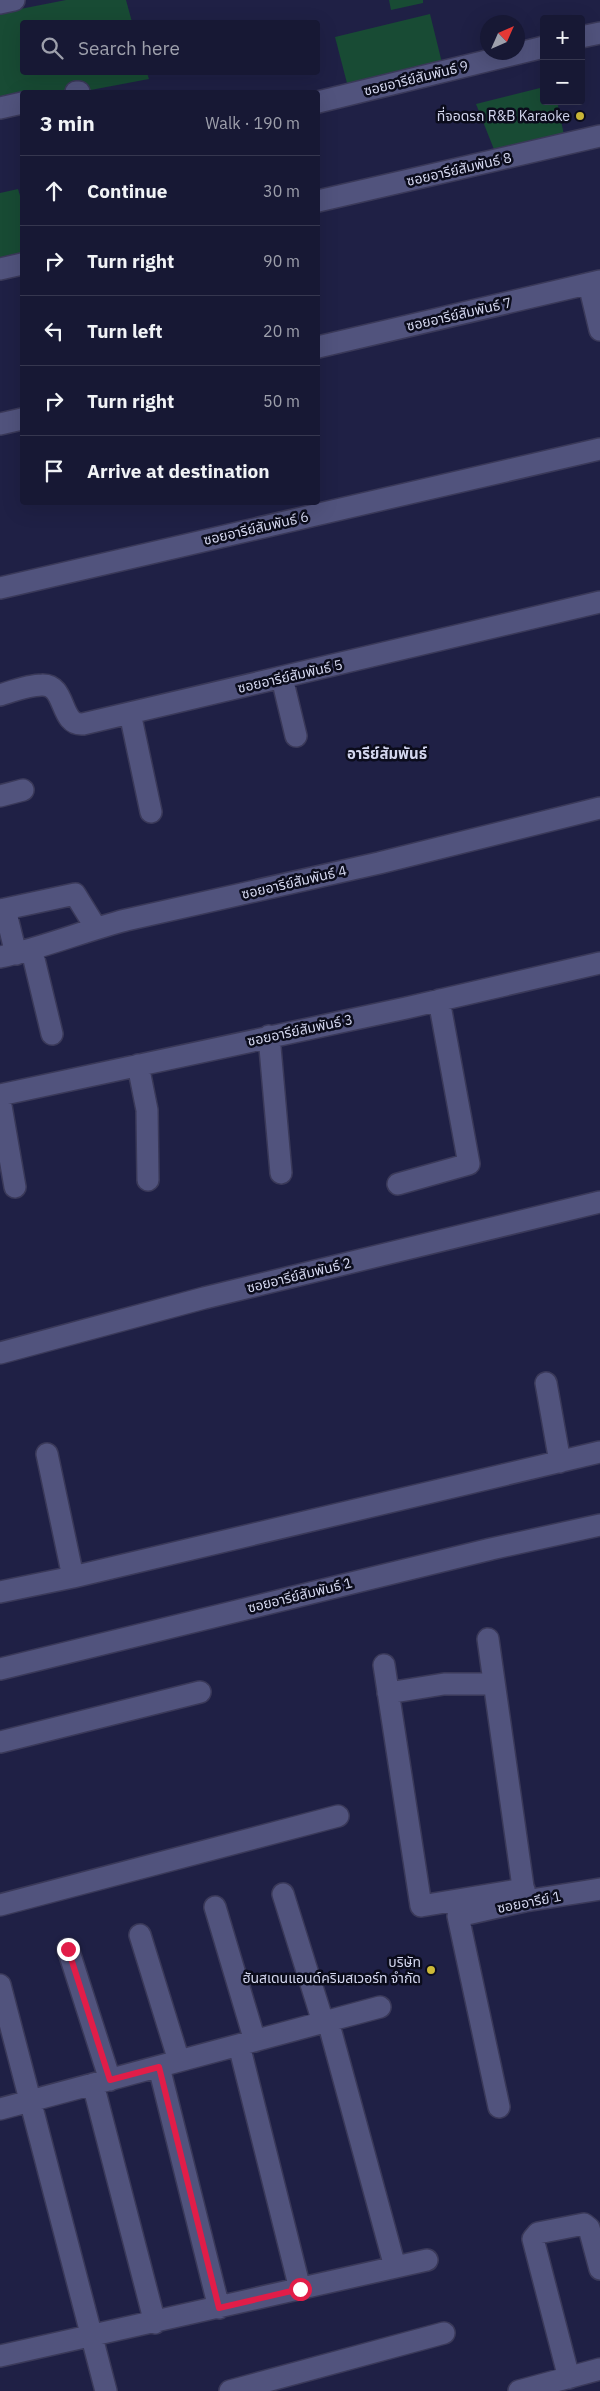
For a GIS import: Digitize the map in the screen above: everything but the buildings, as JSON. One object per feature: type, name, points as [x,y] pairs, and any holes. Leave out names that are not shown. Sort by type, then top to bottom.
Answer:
[{"type":"street","points":[[0,3],[14,0]]},
{"type":"street","points":[[585,36],[600,33]]},
{"type":"street","name":"ซอยอารีย์สัมพันธ์ 9","points":[[320,102],[540,48]]},
{"type":"street","points":[[0,108],[20,104]]},
{"type":"street","name":"ซอยอารีย์สัมพันธ์ 8","points":[[320,201],[600,136]]},
{"type":"street","points":[[0,269],[20,264]]},
{"type":"street","points":[[594,283],[600,330]]},
{"type":"street","name":"ซอยอารีย์สัมพันธ์ 7","points":[[320,347],[594,283]]},
{"type":"street","points":[[0,424],[20,419]]},
{"type":"street","name":"ซอยอารีย์สัมพันธ์ 6","points":[[0,588],[600,449]]},
{"type":"street","name":"ซอยอารีย์สัมพันธ์ 5","points":[[0,694],[42,684],[51,687],[58,694],[71,722],[77,725],[600,602]]},
{"type":"street","points":[[282,678],[296,736]]},
{"type":"street","points":[[130,713],[151,812]]},
{"type":"street","points":[[0,796],[23,790]]},
{"type":"street","name":"ซอยอารีย์สัมพันธ์ 4","points":[[16,954],[96,928],[379,863],[600,808]]},
{"type":"street","points":[[52,1034],[16,954],[2,910],[75,894],[96,928]]},
{"type":"street","name":"ซอยอารีย์สัมพันธ์ 3","points":[[0,1096],[600,963]]},
{"type":"street","points":[[398,1184],[469,1164],[439,1000]]},
{"type":"street","points":[[269,1036],[281,1173]]},
{"type":"street","points":[[138,1065],[147,1110],[148,1180]]},
{"type":"street","points":[[0,1100],[15,1187]]},
{"type":"street","name":"ซอยอารีย์สัมพันธ์ 2","points":[[0,1353],[204,1298],[600,1202]]},
{"type":"street","points":[[546,1383],[560,1462]]},
{"type":"street","points":[[0,1592],[73,1577],[600,1452]]},
{"type":"street","points":[[47,1454],[73,1577]]},
{"type":"street","name":"ซอยอารีย์สัมพันธ์ 1","points":[[0,1669],[600,1525]]},
{"type":"street","points":[[488,1639],[524,1895]]},
{"type":"street","points":[[384,1665],[421,1906],[497,1901]]},
{"type":"street","points":[[388,1693],[444,1684],[494,1684]]},
{"type":"street","points":[[0,1742],[200,1692]]},
{"type":"street","points":[[0,1904],[338,1816]]},
{"type":"street","name":"ซอยอารีย์ 1","points":[[499,2107],[458,1916],[497,1901],[524,1895],[600,1889]]},
{"type":"street","points":[[284,1894],[326,2022],[394,2267]]},
{"type":"street","points":[[215,1907],[247,2043],[300,2289]]},
{"type":"street","points":[[140,1935],[169,2064],[219,2308]]},
{"type":"street","points":[[68,1949],[101,2082],[154,2323]]},
{"type":"street","points":[[0,1985],[106,2391]]},
{"type":"street","points":[[0,2109],[380,2008]]},
{"type":"street","points":[[569,2378],[532,2239],[538,2233],[584,2224],[589,2228],[600,2269]]},
{"type":"street","points":[[0,2356],[154,2323],[427,2260]]},
{"type":"street","points":[[230,2391],[444,2333]]},
{"type":"street","points":[[519,2391],[600,2369]]},
{"type":"green space","points":[[66,0],[126,0],[131,20],[20,20],[20,75],[148,75],[149,79],[91,90],[20,90],[20,104],[0,108],[0,13]]},
{"type":"green space","points":[[389,0],[423,0],[423,3],[391,10]]},
{"type":"green space","points":[[430,14],[443,67],[348,87],[335,37]]},
{"type":"green space","points":[[540,88],[540,105],[558,105],[565,140],[497,157],[476,104]]},
{"type":"green space","points":[[18,189],[20,196],[20,257],[0,262],[0,193]]},
{"type":"place","name":"ที่จอดรถ R&B Karaoke","points":[[580,116]]},
{"type":"place","name":"บริษัท ฮันสเดนแอนด์คริมสเวอร์ท จำกัด","points":[[431,1970]]},
{"type":"district","name":"อารีย์สัมพันธ์","points":[[387,754]]},
{"type":"route","points":[[68,1949],[110,2080],[159,2067],[219,2308],[300,2289]]}]
